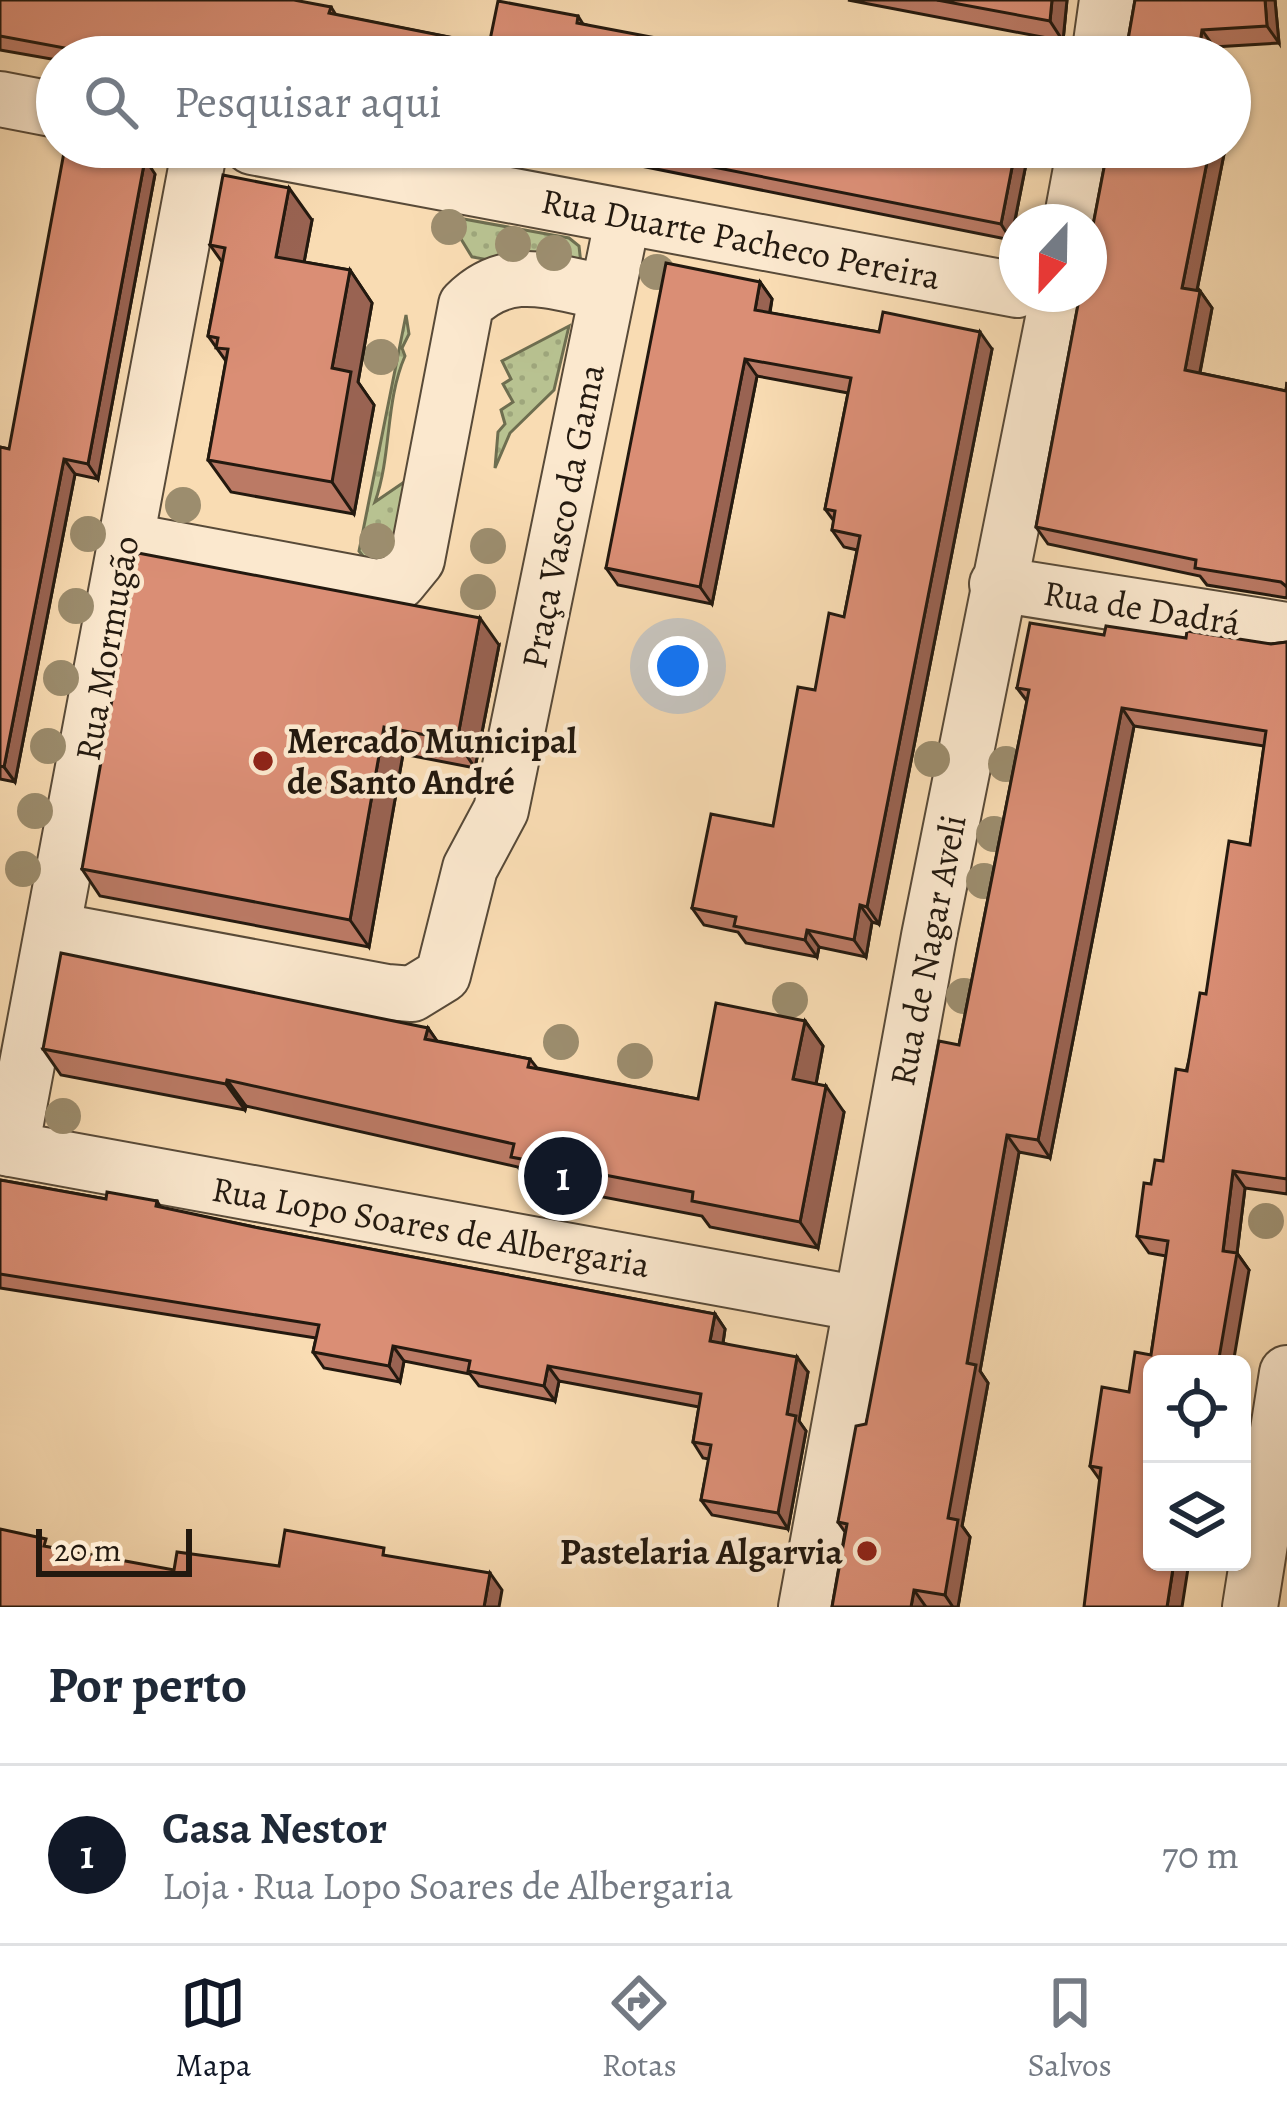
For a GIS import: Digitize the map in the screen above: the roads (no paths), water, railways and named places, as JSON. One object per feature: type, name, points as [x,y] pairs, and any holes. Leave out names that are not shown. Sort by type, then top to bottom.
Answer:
[{"type":"street","points":[[1103,36],[1107,0]]},
{"type":"street","points":[[0,99],[36,106]]},
{"type":"street","name":"Rua Mormugão","points":[[6,1148],[54,930],[196,168]]},
{"type":"street","name":"Rua Duarte Pacheco Pereira","points":[[363,168],[999,286]]},
{"type":"street","points":[[1074,204],[1081,168]]},
{"type":"street","name":"Praça Vasco da Gama","points":[[54,930],[387,992],[412,994],[443,975],[470,868],[501,809],[623,217]]},
{"type":"street","points":[[125,540],[377,587],[399,582],[417,560],[466,305],[487,284],[519,278],[606,292]]},
{"type":"street","name":"Rua de Nagar Aveli","points":[[806,1607],[997,584],[1040,312]]},
{"type":"street","name":"Rua de Dadrá","points":[[997,584],[1287,630]]},
{"type":"street","name":"Rua Lopo Soares de Albergaria","points":[[6,1148],[862,1304]]},
{"type":"street","points":[[1250,1607],[1287,1372]]},
{"type":"place","name":"Mercado Municipal de Santo André","points":[[263,761]]},
{"type":"place","name":"Casa Nestor","points":[[563,1176]]},
{"type":"place","name":"Pastelaria Algarvia","points":[[867,1551]]}]
